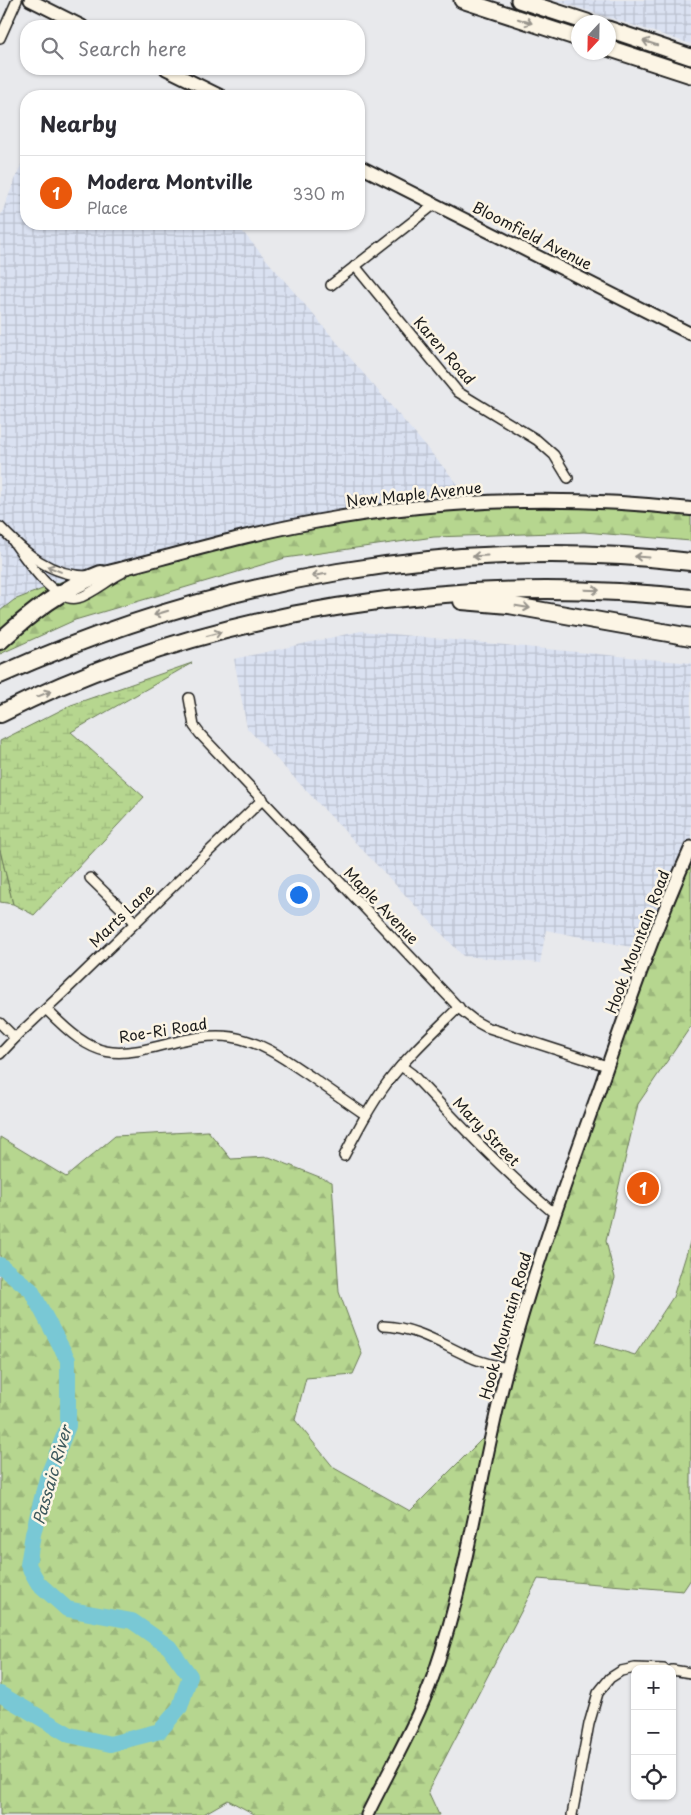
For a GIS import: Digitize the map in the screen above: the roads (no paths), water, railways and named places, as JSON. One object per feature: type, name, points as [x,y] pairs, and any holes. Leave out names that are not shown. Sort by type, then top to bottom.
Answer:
[{"type":"highway","points":[[462,0],[571,36]]},
{"type":"highway","points":[[519,0],[571,17]]},
{"type":"highway","points":[[616,33],[691,57]]},
{"type":"highway","points":[[616,51],[691,75]]},
{"type":"highway","points":[[0,675],[81,641],[156,615],[242,591],[330,572],[399,563],[506,554],[612,555],[691,562]]},
{"type":"highway","points":[[0,641],[33,612],[58,594],[101,574]]},
{"type":"highway","points":[[0,714],[69,684],[167,648],[268,621],[369,602],[438,594],[516,590],[611,591],[691,598]]},
{"type":"highway","points":[[369,602],[442,600],[509,605],[691,637]]},
{"type":"main road","name":"New Maple Avenue","points":[[101,574],[205,546],[314,522],[414,508],[534,502],[660,506],[691,510]]},
{"type":"street","points":[[0,38],[17,0]]},
{"type":"street","points":[[30,0],[70,20]]},
{"type":"street","points":[[178,75],[209,90]]},
{"type":"street","name":"Bloomfield Avenue","points":[[365,169],[691,334]]},
{"type":"street","points":[[331,285],[435,204]]},
{"type":"street","name":"Karen Road","points":[[355,266],[458,392],[536,440],[554,455],[568,478]]},
{"type":"street","points":[[0,527],[34,569],[58,594]]},
{"type":"street","points":[[13,541],[33,558],[53,570],[83,576],[101,574]]},
{"type":"street","name":"New Maple Avenue","points":[[58,594],[69,599],[82,596],[110,579],[144,563]]},
{"type":"street","name":"Maple Avenue","points":[[190,698],[194,726],[197,730],[459,1007],[475,1021],[486,1027],[607,1066]]},
{"type":"street","name":"Marts Lane","points":[[0,1054],[263,799]]},
{"type":"street","name":"Hook Mountain Road","points":[[367,1815],[420,1713],[447,1634],[464,1570],[507,1368],[554,1214],[645,962],[691,848]]},
{"type":"street","points":[[90,878],[135,922]]},
{"type":"street","points":[[344,1156],[366,1115],[388,1082],[401,1066],[459,1007]]},
{"type":"street","name":"Roe-Ri Road","points":[[46,1009],[67,1030],[83,1042],[106,1052],[131,1053],[193,1037],[230,1036],[248,1040],[263,1046],[285,1059],[366,1115]]},
{"type":"street","points":[[0,1023],[15,1038]]},
{"type":"street","name":"Mary Street","points":[[401,1066],[412,1074],[484,1151],[554,1214]]},
{"type":"street","points":[[383,1326],[407,1328],[424,1334],[471,1358],[507,1368]]},
{"type":"street","points":[[572,1815],[589,1724],[598,1693],[610,1678],[621,1671],[631,1669]]},
{"type":"street","points":[[676,1670],[691,1672]]},
{"type":"waterway","name":"Passaic River","points":[[0,1265],[31,1290],[68,1360],[68,1426],[47,1478],[33,1534],[28,1565],[38,1583],[67,1609],[132,1621],[169,1647],[190,1676],[180,1707],[160,1731],[110,1744],[70,1735],[0,1694]]},
{"type":"place","name":"Modera Montville","points":[[643,1188]]}]
